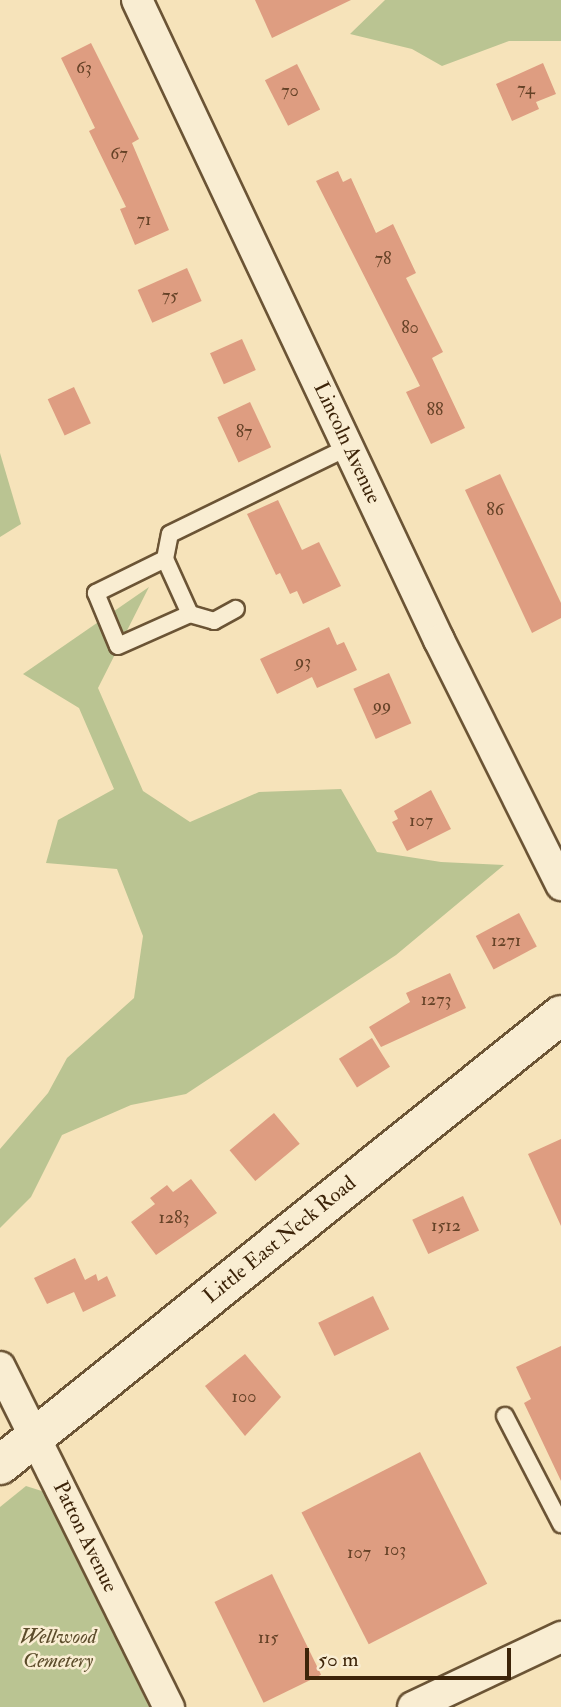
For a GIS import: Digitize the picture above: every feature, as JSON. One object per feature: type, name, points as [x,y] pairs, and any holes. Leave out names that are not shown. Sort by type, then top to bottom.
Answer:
[{"type":"main road","name":"Little East Neck Road","points":[[0,1465],[561,1015]]},
{"type":"street","name":"Lincoln Avenue","points":[[137,0],[348,447],[561,885]]},
{"type":"street","name":"Patton Avenue","points":[[0,1367],[169,1707]]},
{"type":"street","points":[[413,1707],[561,1637]]},
{"type":"lane","points":[[190,614],[165,559],[170,534],[348,447]]},
{"type":"lane","points":[[165,559],[96,593],[118,646],[190,614],[214,621],[236,609]]},
{"type":"lane","points":[[505,1416],[561,1524]]},
{"type":"green space","points":[[385,0],[561,0],[561,41],[509,41],[442,66],[412,49],[350,34]]},
{"type":"green space","points":[[0,453],[21,524],[0,537]]},
{"type":"green space","points":[[149,587],[98,688],[143,791],[190,822],[259,792],[341,789],[377,852],[441,862],[504,865],[396,955],[186,1094],[131,1105],[62,1135],[31,1197],[0,1228],[0,1149],[48,1093],[67,1058],[134,998],[143,936],[117,869],[46,863],[58,820],[114,789],[79,708],[23,674]]},
{"type":"green space","name":"Wellwood Cemetery","points":[[26,1486],[48,1493],[149,1707],[0,1707],[0,1507]]},
{"type":"building","points":[[255,0],[351,0],[272,38]]},
{"type":"building","points":[[91,43],[139,139],[132,143],[169,230],[135,245],[120,209],[126,207],[89,131],[95,128],[61,58]]},
{"type":"building","points":[[543,63],[556,94],[536,102],[539,109],[512,121],[496,84]]},
{"type":"building","points":[[297,64],[320,109],[288,126],[265,80]]},
{"type":"building","points":[[338,171],[343,182],[351,178],[376,233],[393,224],[416,273],[406,278],[443,352],[432,358],[465,428],[431,444],[406,392],[420,386],[316,181]]},
{"type":"building","points":[[187,268],[202,301],[152,323],[138,290]]},
{"type":"building","points":[[242,339],[256,370],[224,384],[210,353]]},
{"type":"building","points":[[74,387],[91,423],[65,436],[48,399]]},
{"type":"building","points":[[250,402],[271,447],[239,463],[217,417]]},
{"type":"building","points":[[500,474],[561,603],[561,618],[532,633],[465,490]]},
{"type":"building","points":[[278,500],[302,550],[319,542],[341,586],[303,604],[297,591],[290,594],[280,573],[276,575],[247,514]]},
{"type":"building","points":[[329,627],[337,645],[344,642],[357,670],[317,688],[312,677],[277,694],[260,659]]},
{"type":"building","points":[[389,673],[411,723],[376,739],[353,689]]},
{"type":"building","points":[[431,790],[451,829],[407,851],[392,822],[398,819],[394,811]]},
{"type":"building","points":[[519,913],[537,947],[494,970],[476,936]]},
{"type":"building","points":[[450,973],[466,1008],[381,1047],[369,1027],[410,1002],[406,993]]},
{"type":"building","points":[[372,1038],[390,1067],[357,1088],[339,1059]]},
{"type":"building","points":[[274,1113],[300,1144],[255,1181],[230,1150]]},
{"type":"building","points":[[561,1139],[561,1226],[528,1154]]},
{"type":"building","points":[[191,1179],[217,1213],[156,1255],[131,1222],[155,1204],[150,1198],[167,1185],[173,1192]]},
{"type":"building","points":[[463,1196],[479,1230],[428,1254],[412,1220]]},
{"type":"building","points":[[75,1258],[85,1280],[96,1274],[98,1281],[107,1276],[116,1296],[83,1312],[74,1292],[47,1304],[34,1278]]},
{"type":"building","points":[[373,1296],[389,1329],[334,1356],[318,1323]]},
{"type":"building","points":[[561,1346],[561,1481],[524,1403],[531,1399],[516,1367]]},
{"type":"building","points":[[245,1354],[281,1397],[245,1436],[205,1386]]},
{"type":"building","points":[[420,1452],[487,1584],[369,1644],[301,1512]]},
{"type":"building","points":[[272,1574],[321,1675],[264,1703],[214,1602]]}]
